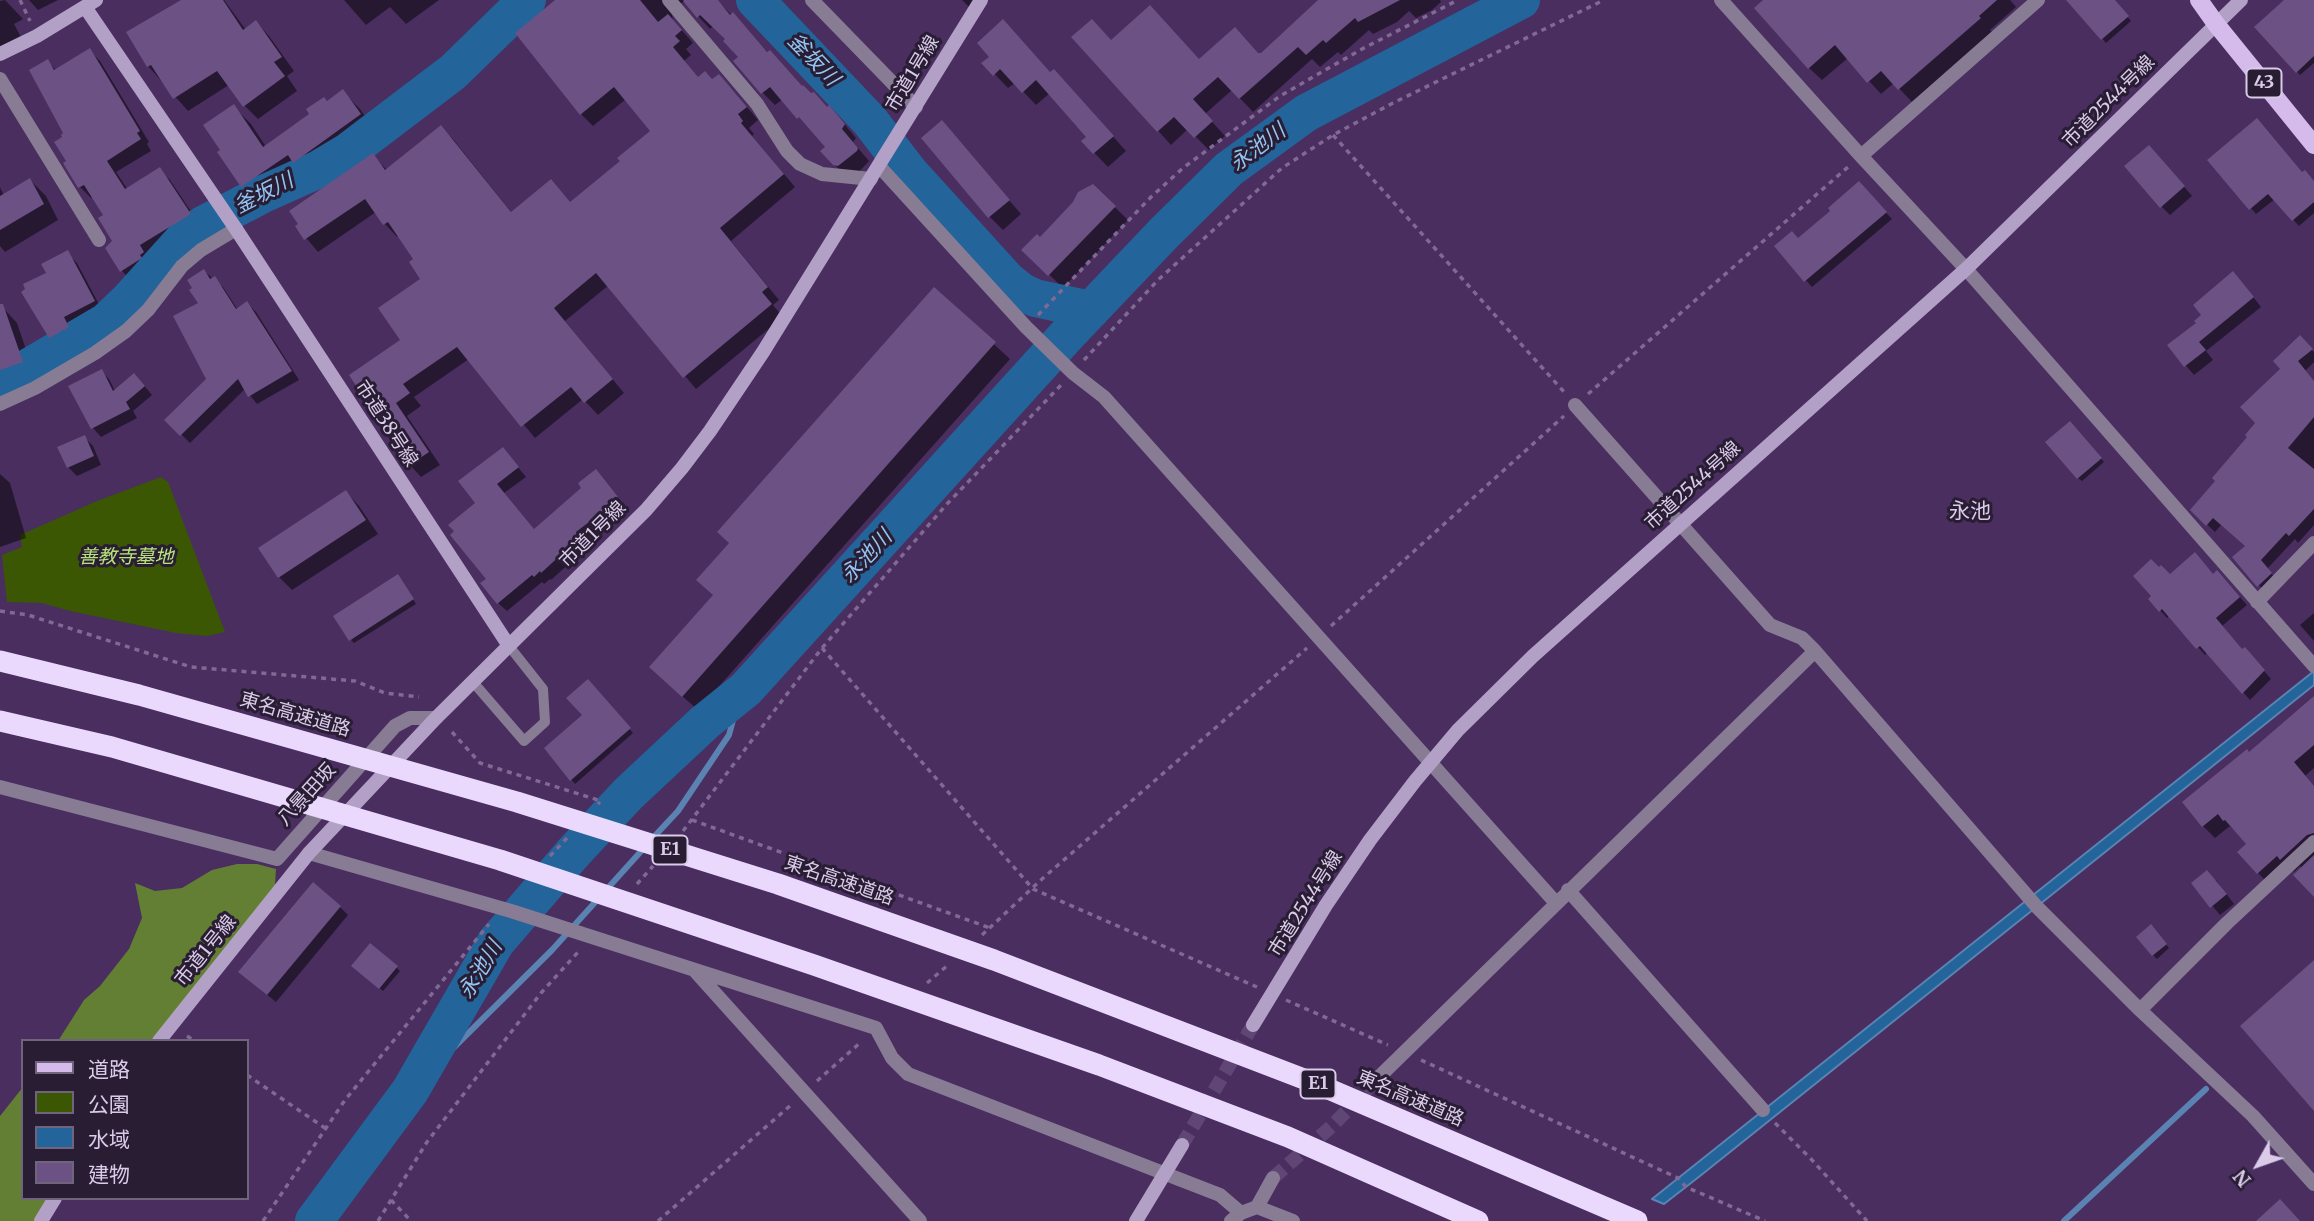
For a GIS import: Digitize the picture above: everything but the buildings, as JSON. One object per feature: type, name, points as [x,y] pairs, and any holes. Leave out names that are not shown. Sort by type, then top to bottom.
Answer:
[{"type":"highway","name":"東名高速道路","points":[[0,661],[139,695],[517,802],[778,884],[994,960],[1317,1084],[1637,1221]]},
{"type":"highway","points":[[0,721],[112,747],[500,860],[1099,1065],[1288,1138],[1478,1221]]},
{"type":"main road","name":"43","points":[[2199,0],[2314,145]]},
{"type":"street","points":[[669,0],[757,104],[787,150],[800,164],[822,174],[871,179]]},
{"type":"street","points":[[812,0],[916,107]]},
{"type":"street","name":"市道1号線","points":[[161,1039],[310,853],[436,718],[646,510],[682,468],[763,352],[981,0]]},
{"type":"street","points":[[1721,0],[1966,270],[2314,666]]},
{"type":"street","points":[[1861,156],[2039,0]]},
{"type":"street","name":"市道2544号線","points":[[1253,1025],[1326,905],[1370,840],[1430,762],[1514,674],[1966,270],[2241,0]]},
{"type":"street","points":[[0,54],[37,36],[91,3]]},
{"type":"street","name":"市道38号線","points":[[91,3],[233,226],[509,646]]},
{"type":"street","points":[[0,79],[99,240]]},
{"type":"street","points":[[882,161],[1030,331],[1070,371],[1104,397],[1556,903]]},
{"type":"street","points":[[0,404],[47,381],[126,331],[148,310],[182,266],[233,226]]},
{"type":"street","points":[[1575,405],[1770,625],[1802,638],[1815,652],[2033,903],[2140,1010],[2253,1116],[2314,1184]]},
{"type":"street","points":[[2257,602],[2314,543]]},
{"type":"street","points":[[1379,1077],[1815,652]]},
{"type":"street","name":"八景田坂","points":[[0,787],[277,859],[395,726],[410,718],[436,718]]},
{"type":"street","points":[[2140,1010],[2227,923],[2314,842]]},
{"type":"street","points":[[310,853],[586,934],[876,1028],[892,1058],[908,1074],[1220,1195],[1236,1217],[1257,1207],[1273,1178]]},
{"type":"street","points":[[1568,890],[1767,1114]]},
{"type":"street","points":[[694,970],[920,1221]]},
{"type":"street","points":[[1136,1221],[1182,1145]]},
{"type":"street","points":[[41,1221],[54,1200]]},
{"type":"street","points":[[1257,1207],[1293,1221]]},
{"type":"lane","points":[[473,682],[524,741],[545,722],[543,689],[509,646]]},
{"type":"path","points":[[1043,309],[1159,189],[1183,168],[1280,96],[1362,49],[1458,0]]},
{"type":"path","points":[[1100,344],[1158,279],[1282,168],[1333,135],[1405,96],[1604,0]]},
{"type":"path","points":[[1333,135],[1575,405]]},
{"type":"path","points":[[980,937],[1319,637],[1575,405],[1861,156]]},
{"type":"path","points":[[683,831],[822,648],[946,505],[1070,371]]},
{"type":"path","points":[[0,611],[28,615],[191,667],[355,681],[385,693],[419,697]]},
{"type":"path","points":[[822,648],[1033,889],[1272,994]]},
{"type":"path","points":[[692,820],[990,928]]},
{"type":"path","points":[[638,884],[656,862]]},
{"type":"path","points":[[263,1221],[345,1100],[507,910]]},
{"type":"path","points":[[378,1221],[427,1142],[586,934]]},
{"type":"path","points":[[918,992],[949,965]]},
{"type":"path","points":[[1306,1010],[1362,1032],[1678,1178],[1686,1187],[1765,1221]]},
{"type":"path","points":[[658,1221],[876,1028]]},
{"type":"path","points":[[248,1076],[325,1128]]},
{"type":"path","points":[[1767,1114],[1867,1221]]},
{"type":"path","points":[[391,1200],[411,1221]]},
{"type":"green space","name":"善教寺墓地","points":[[161,477],[168,482],[225,632],[207,636],[176,633],[42,603],[7,602],[2,555],[22,547],[20,535],[97,501]]},
{"type":"green space","points":[[237,864],[257,864],[276,869],[275,885],[169,1019],[156,1039],[59,1039],[84,1000],[100,986],[129,949],[142,918],[135,883],[155,891],[182,888],[212,870]]},
{"type":"green space","points":[[21,1090],[21,1200],[56,1200],[42,1221],[0,1221],[0,1116]]},
{"type":"water","points":[[2314,671],[2314,685],[1700,1176],[1664,1204],[1652,1199]]},
{"type":"waterway","name":"釜坂川","points":[[0,384],[106,322],[184,239],[203,225],[319,169],[349,151],[453,72],[527,0]]},
{"type":"waterway","points":[[755,0],[870,121],[909,172],[1007,280],[1035,298],[1091,310]]},
{"type":"waterway","name":"永池川","points":[[314,1221],[410,1091],[496,942],[628,794],[705,722],[746,689],[1067,335],[1164,233],[1229,169],[1306,113],[1521,0]]},
{"type":"waterway","points":[[651,840],[678,811],[729,735],[740,694]]},
{"type":"waterway","points":[[410,1091],[552,950],[644,848]]},
{"type":"waterway","points":[[2064,1221],[2206,1089]]},
{"type":"tunnel","points":[[1182,1145],[1253,1025]]},
{"type":"tunnel","points":[[1273,1178],[1332,1126],[1379,1077]]},
{"type":"district","name":"永池","points":[[1970,512]]}]
